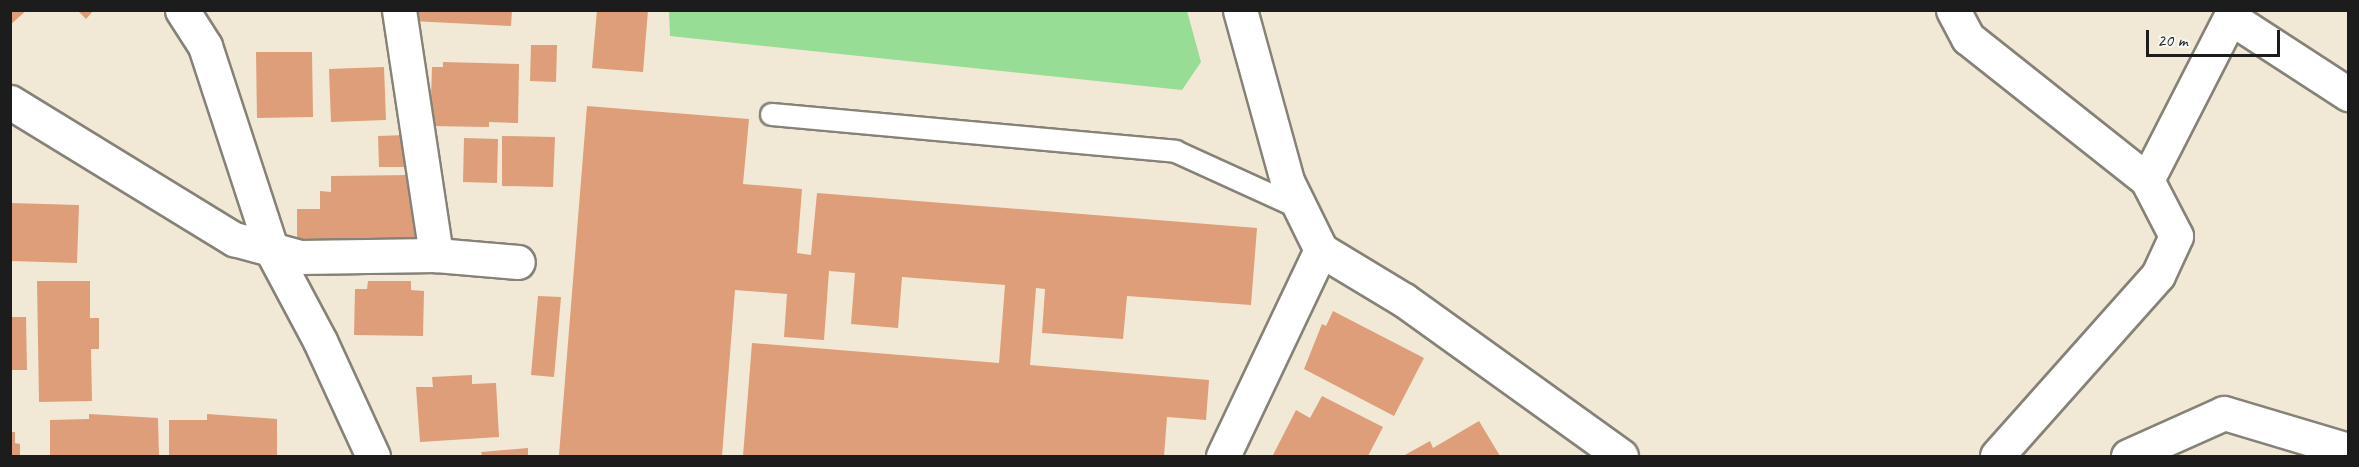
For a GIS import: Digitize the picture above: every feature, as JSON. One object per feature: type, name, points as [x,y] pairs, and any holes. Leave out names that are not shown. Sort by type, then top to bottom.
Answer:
[{"type":"street","points":[[182,10],[205,46],[272,251],[320,340],[373,456]]},
{"type":"street","points":[[399,10],[436,255]]},
{"type":"street","points":[[1240,10],[1287,181],[1321,250],[1404,300],[1621,456]]},
{"type":"street","points":[[1953,10],[1968,38],[2147,180],[2176,236],[2158,275],[2000,456]]},
{"type":"street","points":[[2147,180],[2232,14],[2349,94]]},
{"type":"street","points":[[10,102],[234,239],[272,251],[300,257],[436,255],[518,262]]},
{"type":"street","points":[[1223,456],[1321,250]]},
{"type":"street","points":[[2128,456],[2224,412],[2349,450]]},
{"type":"lane","points":[[771,114],[1175,151],[1300,208]]},
{"type":"green space","points":[[669,11],[1187,11],[1201,62],[1182,90],[670,36]]},
{"type":"building","points":[[10,10],[27,10],[10,25]]},
{"type":"building","points":[[77,10],[94,10],[86,19]]},
{"type":"building","points":[[412,10],[512,10],[511,26],[412,21]]},
{"type":"building","points":[[597,10],[648,10],[643,72],[592,68]]},
{"type":"building","points":[[531,45],[557,45],[556,82],[530,81]]},
{"type":"building","points":[[256,52],[312,52],[313,117],[257,118]]},
{"type":"building","points":[[443,62],[519,64],[518,123],[489,122],[489,127],[430,126],[432,67],[443,67]]},
{"type":"building","points":[[384,67],[386,120],[331,122],[329,69]]},
{"type":"building","points":[[587,106],[749,119],[743,184],[802,189],[797,253],[811,255],[817,193],[1257,228],[1251,305],[1127,296],[1123,339],[1042,333],[1045,289],[1036,288],[1030,365],[1209,380],[1206,420],[1167,417],[1164,456],[743,456],[752,343],[999,363],[1005,285],[902,277],[898,328],[851,324],[855,273],[829,271],[824,340],[784,337],[787,294],[735,290],[722,456],[559,455]]},
{"type":"building","points":[[406,135],[406,167],[379,167],[378,136]]},
{"type":"building","points":[[502,136],[555,137],[553,187],[502,186]]},
{"type":"building","points":[[464,138],[498,139],[497,183],[463,182]]},
{"type":"building","points":[[411,175],[419,243],[297,244],[297,209],[320,209],[320,191],[331,192],[331,176]]},
{"type":"building","points":[[10,203],[79,205],[77,263],[10,261]]},
{"type":"building","points":[[37,281],[90,281],[90,318],[99,318],[99,349],[91,349],[92,401],[39,402]]},
{"type":"building","points":[[368,281],[411,281],[411,290],[424,291],[423,336],[354,335],[355,289],[367,289]]},
{"type":"building","points":[[538,296],[561,297],[554,377],[531,375]]},
{"type":"building","points":[[1333,311],[1424,358],[1394,416],[1304,369],[1322,324],[1326,326]]},
{"type":"building","points":[[10,317],[26,317],[27,370],[10,370]]},
{"type":"building","points":[[472,375],[472,384],[496,383],[499,437],[420,442],[416,387],[433,387],[432,377]]},
{"type":"building","points":[[1322,396],[1383,427],[1368,456],[1273,455],[1296,410],[1310,418]]},
{"type":"building","points":[[89,414],[158,418],[159,456],[50,456],[50,420],[89,419]]},
{"type":"building","points":[[207,414],[277,419],[277,456],[169,456],[169,420],[207,420]]},
{"type":"building","points":[[1479,421],[1500,456],[1403,456],[1430,441],[1433,448]]},
{"type":"building","points":[[10,432],[15,432],[15,443],[20,444],[20,456],[10,456]]},
{"type":"building","points":[[528,448],[528,456],[482,456],[481,452]]}]
